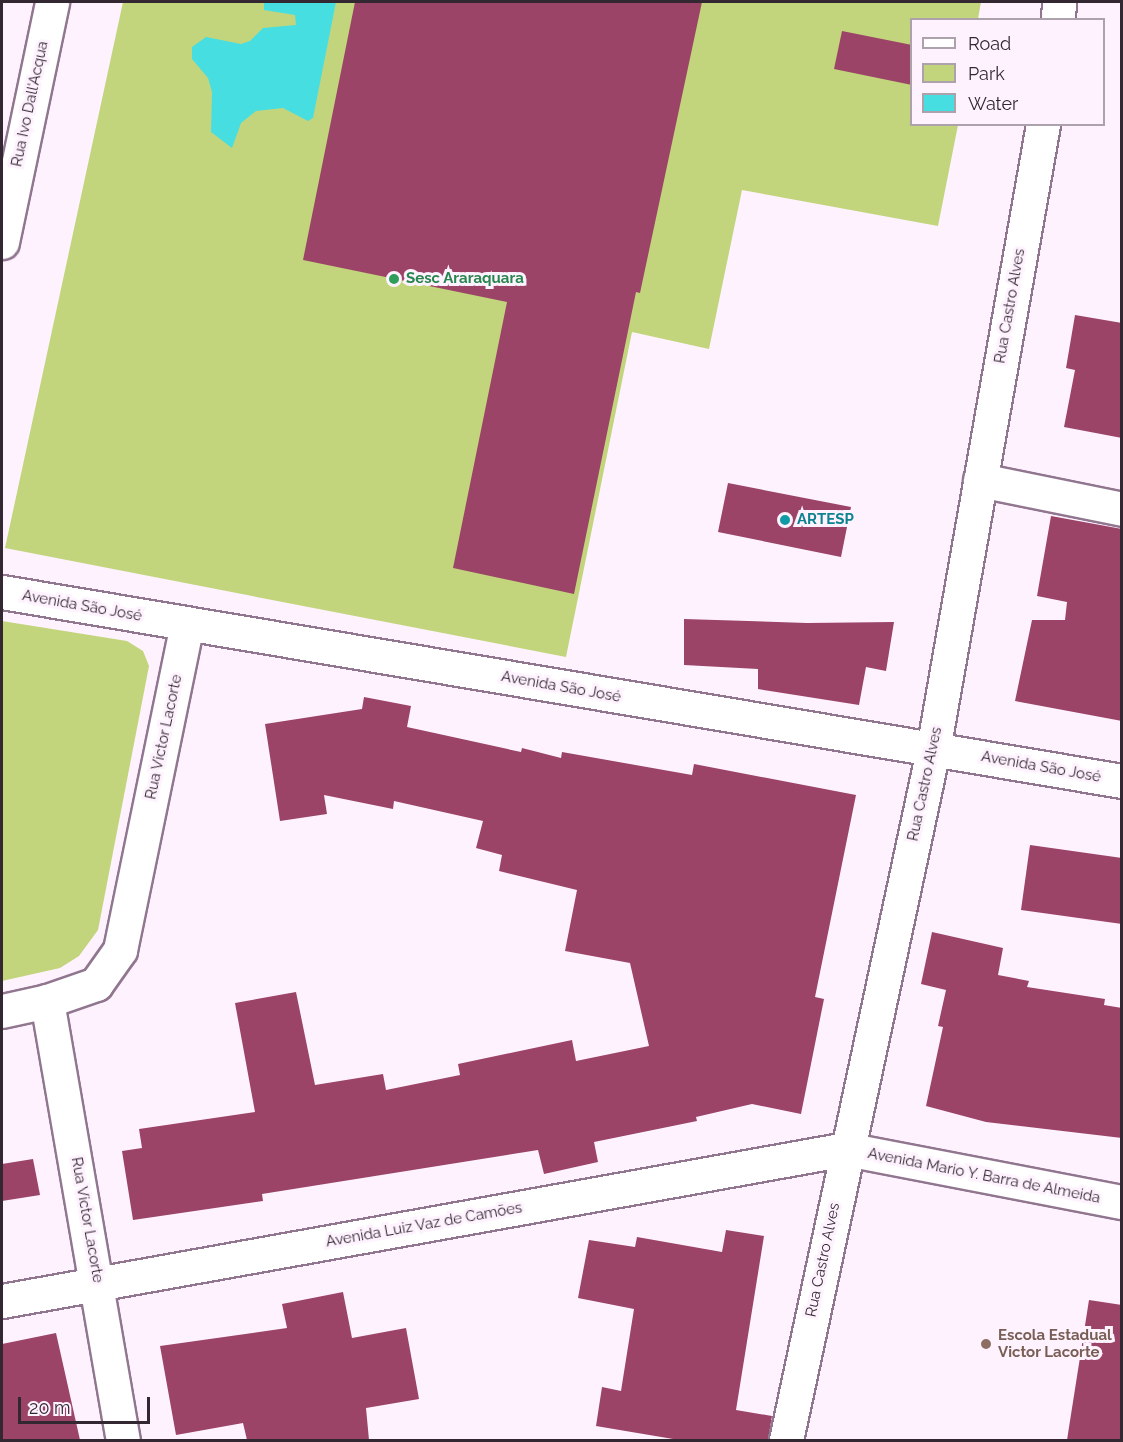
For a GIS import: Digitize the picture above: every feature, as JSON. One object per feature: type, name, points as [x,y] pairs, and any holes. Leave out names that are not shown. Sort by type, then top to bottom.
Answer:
[{"type":"street","name":"Rua Ivo Dall'Acqua","points":[[2,242],[52,2]]},
{"type":"street","points":[[1058,18],[1059,2]]},
{"type":"street","name":"Rua Castro Alves","points":[[786,1440],[846,1149],[933,750],[1043,126]]},
{"type":"street","points":[[980,480],[1122,509]]},
{"type":"street","name":"Avenida São José","points":[[2,592],[1122,781]]},
{"type":"street","name":"Rua Victor Lacorte","points":[[123,1440],[98,1282],[47,1001],[96,984],[120,950],[187,624]]},
{"type":"street","points":[[2,1011],[47,1001]]},
{"type":"street","name":"Avenida Mario Y. Barra de Almeida","points":[[846,1149],[1122,1202]]},
{"type":"street","name":"Avenida Luiz Vaz de Camões","points":[[2,1301],[846,1149]]},
{"type":"green space","name":"Sesc Araraquara","points":[[123,2],[981,2],[978,18],[910,18],[910,126],[958,126],[938,226],[742,190],[709,349],[632,332],[566,657],[5,548]]},
{"type":"green space","points":[[2,621],[127,641],[143,651],[149,666],[98,930],[79,956],[60,968],[2,981]]},
{"type":"water","points":[[264,2],[336,2],[313,118],[308,121],[283,108],[256,111],[241,123],[232,148],[211,132],[212,92],[208,78],[192,59],[192,47],[206,37],[241,44],[250,41],[263,28],[296,25],[295,15],[264,10]]},
{"type":"building","points":[[355,2],[702,2],[640,293],[636,292],[574,594],[453,568],[507,302],[303,260]]},
{"type":"building","points":[[842,31],[910,45],[910,85],[834,69]]},
{"type":"building","points":[[1075,315],[1122,323],[1122,438],[1064,427],[1075,370],[1066,368]]},
{"type":"building","name":"ARTESP","points":[[728,483],[851,507],[841,557],[718,532]]},
{"type":"building","points":[[1051,516],[1122,529],[1122,721],[1015,701],[1032,620],[1065,620],[1067,602],[1037,596]]},
{"type":"building","points":[[684,619],[807,623],[894,622],[886,671],[866,667],[859,705],[758,689],[758,669],[684,665]]},
{"type":"building","points":[[364,697],[411,706],[407,727],[521,752],[522,748],[561,758],[562,752],[692,775],[694,764],[856,795],[815,997],[824,999],[801,1114],[752,1104],[696,1117],[697,1121],[594,1142],[598,1162],[544,1174],[538,1150],[262,1194],[263,1201],[133,1220],[122,1151],[142,1148],[139,1129],[255,1112],[235,1003],[296,992],[315,1085],[383,1074],[386,1090],[460,1075],[458,1064],[572,1040],[576,1061],[649,1046],[630,963],[565,951],[577,890],[499,871],[502,855],[476,848],[483,821],[394,801],[393,809],[324,795],[327,814],[280,821],[265,724],[362,709]]},
{"type":"building","points":[[1030,845],[1122,858],[1122,924],[1021,910]]},
{"type":"building","points":[[932,932],[1003,948],[998,975],[1029,981],[1027,987],[1105,999],[1104,1005],[1122,1008],[1122,1138],[986,1122],[926,1106],[943,1027],[938,1026],[946,990],[921,984]]},
{"type":"building","points":[[33,1159],[40,1195],[2,1201],[2,1164]]},
{"type":"building","points":[[726,1230],[764,1236],[736,1410],[772,1416],[768,1440],[679,1440],[596,1426],[602,1387],[621,1391],[634,1309],[578,1298],[589,1240],[635,1247],[637,1237],[722,1252]]},
{"type":"building","points":[[343,1292],[352,1338],[406,1328],[419,1399],[366,1408],[369,1440],[247,1440],[243,1423],[176,1435],[160,1346],[287,1328],[282,1304]]},
{"type":"building","points":[[1089,1300],[1122,1305],[1122,1440],[1067,1440]]},
{"type":"building","points":[[56,1333],[80,1440],[2,1440],[2,1344]]},
{"type":"place","name":"Sesc Araraquara","points":[[394,279]]},
{"type":"place","name":"ARTESP","points":[[785,520]]},
{"type":"place","name":"Escola Estadual Victor Lacorte","points":[[986,1344]]}]
